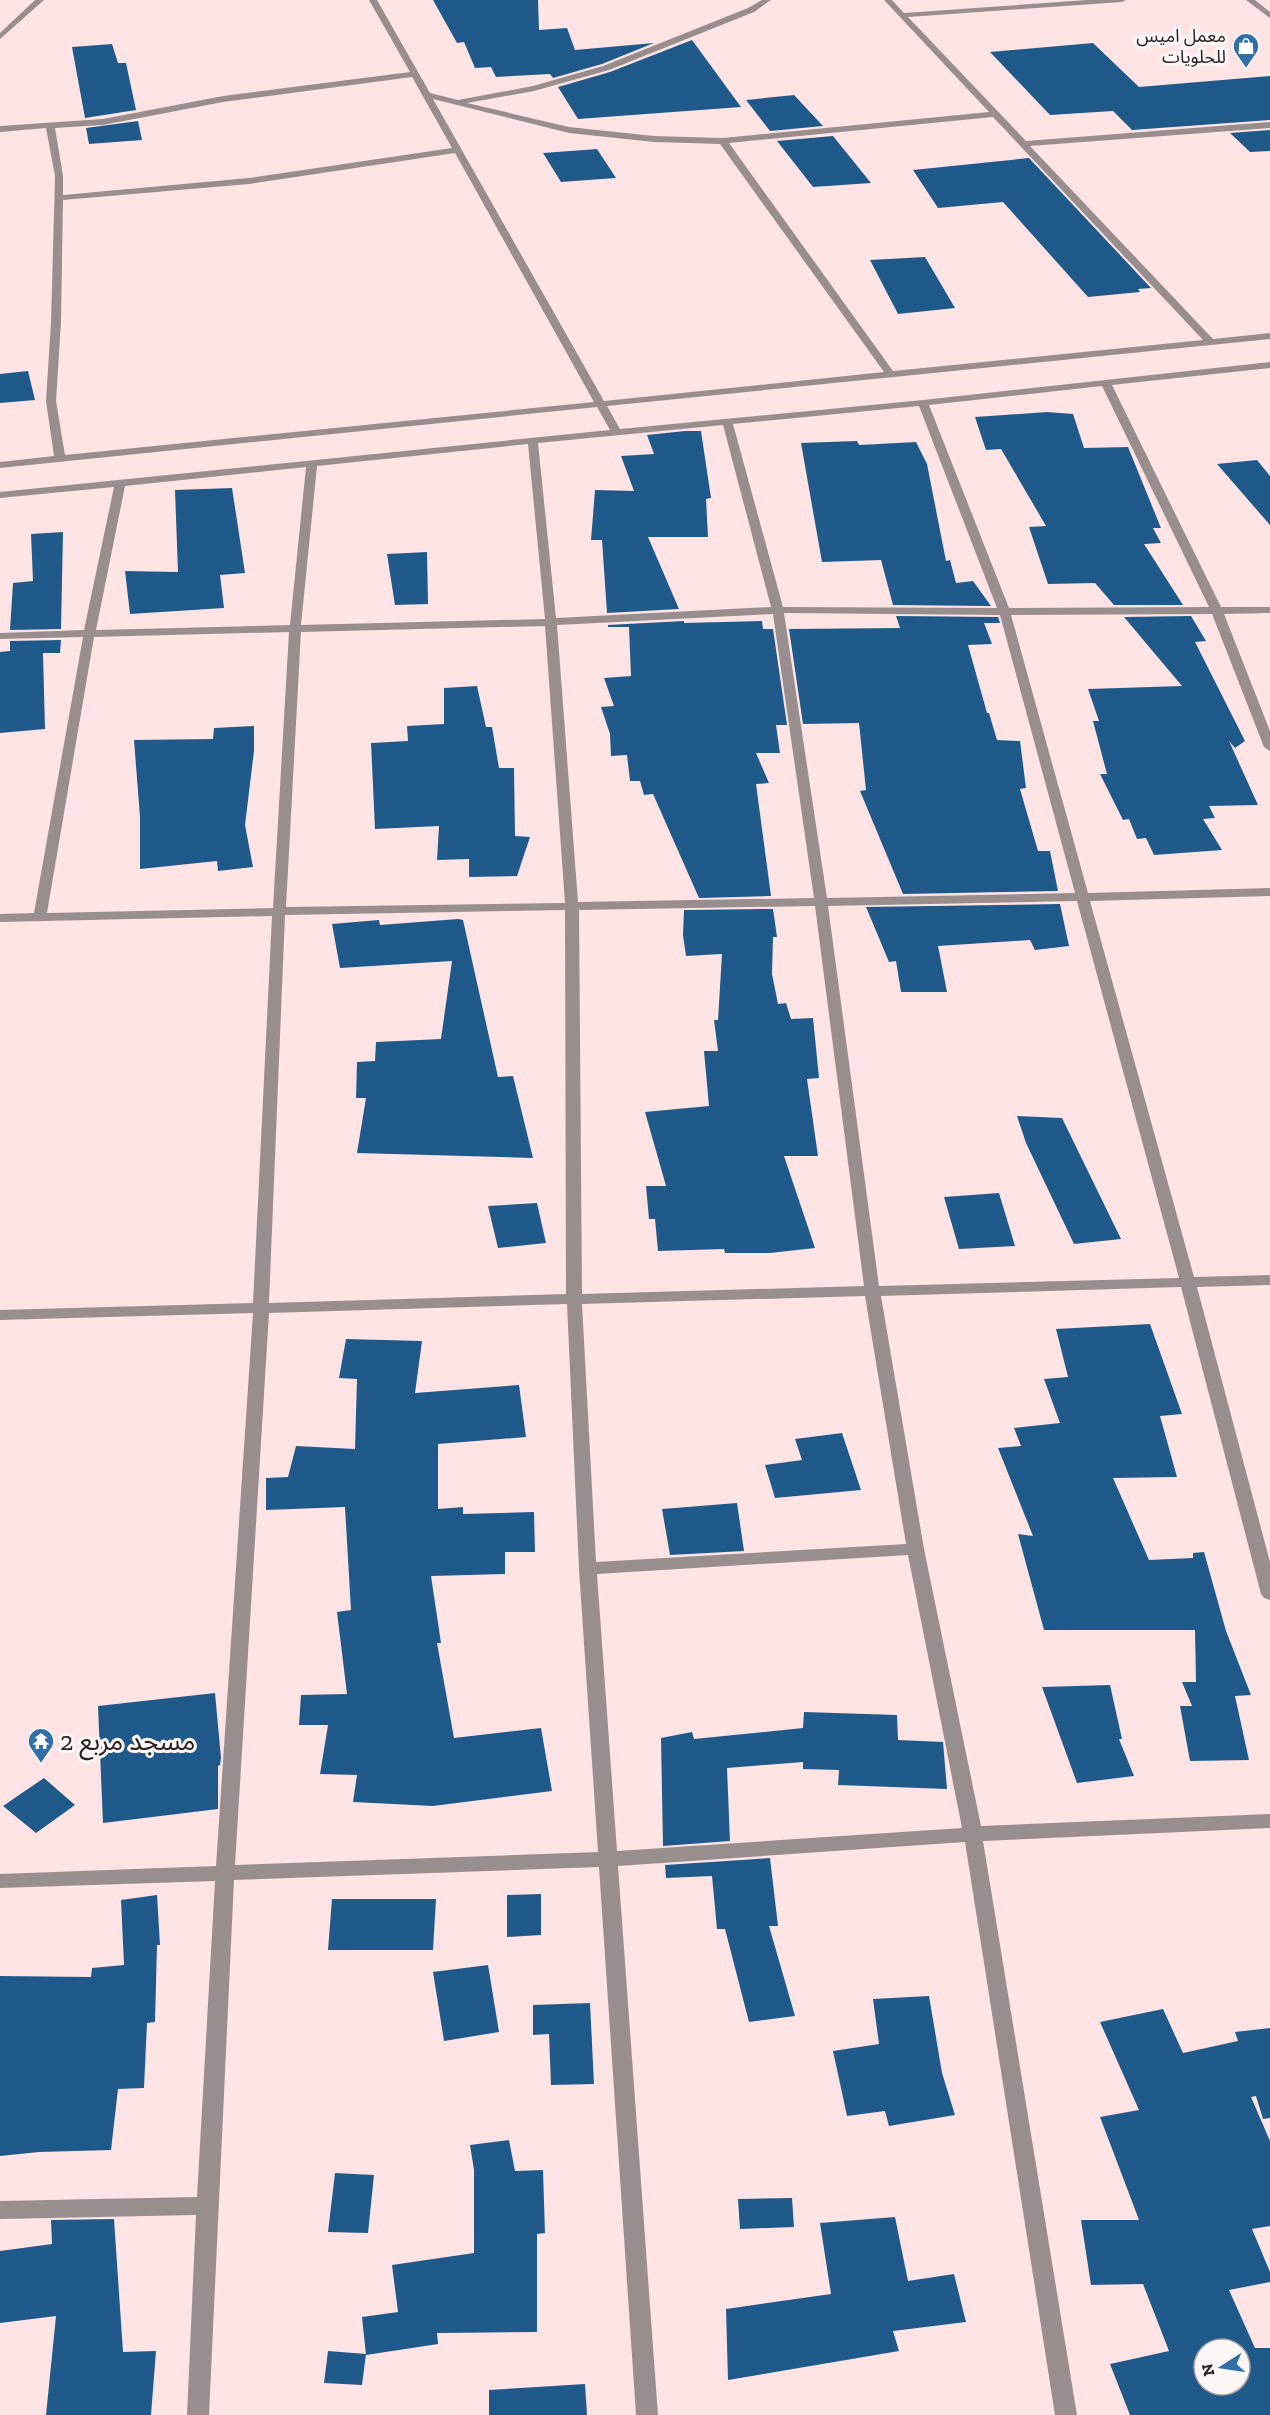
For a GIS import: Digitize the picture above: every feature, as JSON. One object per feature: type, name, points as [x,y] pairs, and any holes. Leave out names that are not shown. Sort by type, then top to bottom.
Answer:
[{"type":"street","points":[[0,37],[40,0]]},
{"type":"street","points":[[373,0],[617,433]]},
{"type":"street","points":[[457,102],[534,87],[606,68],[751,10],[767,0]]},
{"type":"street","points":[[888,0],[1210,342]]},
{"type":"street","points":[[903,15],[1122,0]]},
{"type":"street","points":[[1250,0],[1270,16]]},
{"type":"street","points":[[0,129],[103,122],[223,99],[415,74]]},
{"type":"street","points":[[426,95],[569,130],[654,139],[723,141],[995,114]]},
{"type":"street","points":[[50,125],[59,176],[55,358],[51,401],[60,459]]},
{"type":"street","points":[[1024,144],[1270,125]]},
{"type":"street","points":[[723,141],[890,374]]},
{"type":"street","points":[[57,198],[249,181],[458,150]]},
{"type":"street","points":[[0,465],[1270,336]]},
{"type":"street","points":[[0,495],[923,403],[1270,364]]},
{"type":"street","points":[[1105,382],[1217,611],[1270,747]]},
{"type":"street","points":[[923,403],[943,449],[1004,610],[1188,1283],[1270,1594]]},
{"type":"street","points":[[727,421],[778,610],[821,901],[872,1289],[915,1549],[973,1834],[1066,2415]]},
{"type":"street","points":[[533,441],[551,622],[572,905],[574,1298],[588,1569],[647,2415]]},
{"type":"street","points":[[198,2415],[225,1873],[261,1308],[279,910],[295,629],[312,464]]},
{"type":"street","points":[[40,917],[89,634],[120,483]]},
{"type":"street","points":[[0,636],[551,622],[778,610],[1105,612],[1270,610]]},
{"type":"street","points":[[0,918],[279,910],[1082,898],[1270,892]]},
{"type":"street","points":[[0,1315],[872,1289],[1270,1280]]},
{"type":"street","points":[[588,1569],[915,1549]]},
{"type":"street","points":[[0,1881],[610,1859],[973,1834],[1270,1821]]},
{"type":"street","points":[[0,2210],[207,2206]]},
{"type":"building","points":[[433,0],[538,0],[539,30],[567,28],[575,50],[654,43],[602,64],[553,78],[550,74],[496,77],[491,67],[475,68],[464,42],[457,43]]},
{"type":"building","points":[[692,40],[741,107],[578,119],[558,87],[610,72]]},
{"type":"building","points":[[1093,43],[1139,87],[1270,76],[1270,120],[1132,130],[1113,111],[1050,115],[990,52]]},
{"type":"building","points":[[112,44],[118,63],[126,63],[136,110],[85,118],[72,47]]},
{"type":"building","points":[[794,95],[823,126],[770,131],[746,100]]},
{"type":"building","points":[[138,121],[142,140],[89,144],[86,128]]},
{"type":"building","points":[[1270,130],[1270,151],[1250,152],[1230,133]]},
{"type":"building","points":[[833,136],[871,183],[813,187],[777,141]]},
{"type":"building","points":[[597,149],[616,178],[561,182],[543,153]]},
{"type":"building","points":[[1029,158],[1151,288],[1138,289],[1140,292],[1088,297],[1003,202],[938,208],[913,170]]},
{"type":"building","points":[[925,257],[955,308],[898,314],[870,260]]},
{"type":"building","points":[[28,371],[35,400],[0,403],[0,374]]},
{"type":"building","points":[[1047,412],[1073,414],[1084,448],[1128,447],[1161,528],[1153,528],[1161,543],[1144,544],[1183,605],[1114,605],[1095,583],[1048,584],[1029,527],[1046,526],[1001,449],[986,450],[975,417]]},
{"type":"building","points":[[701,431],[711,498],[706,499],[708,537],[648,537],[679,609],[607,613],[602,540],[591,540],[595,490],[634,491],[621,456],[654,454],[647,435]]},
{"type":"building","points":[[857,441],[859,445],[916,442],[927,464],[946,561],[950,560],[956,583],[973,581],[991,606],[893,605],[881,560],[822,562],[801,443]]},
{"type":"building","points":[[1257,460],[1270,476],[1270,525],[1217,464]]},
{"type":"building","points":[[232,488],[245,573],[220,575],[224,608],[130,614],[125,571],[178,572],[175,490]]},
{"type":"building","points":[[63,532],[61,629],[10,630],[13,583],[33,581],[31,534]]},
{"type":"building","points":[[427,552],[428,604],[395,605],[387,554]]},
{"type":"building","points":[[896,616],[998,617],[1000,623],[984,623],[992,644],[968,645],[997,740],[1020,741],[1026,788],[1020,789],[1038,851],[1050,851],[1058,891],[903,894],[860,791],[866,790],[859,723],[803,724],[789,629],[900,628]]},
{"type":"building","points":[[1191,616],[1206,641],[1195,642],[1245,741],[1235,748],[1229,741],[1258,805],[1209,806],[1215,818],[1203,819],[1222,850],[1154,855],[1146,838],[1137,839],[1129,819],[1123,820],[1100,774],[1107,774],[1093,721],[1099,721],[1088,689],[1182,686],[1124,617]]},
{"type":"building","points":[[684,621],[684,623],[762,621],[763,629],[773,629],[787,725],[776,725],[780,753],[756,753],[769,783],[756,784],[771,896],[699,898],[653,794],[644,795],[640,781],[630,781],[627,755],[611,756],[610,734],[601,707],[614,706],[604,678],[631,676],[629,627],[608,627],[608,625]]},
{"type":"building","points":[[61,640],[60,653],[43,653],[45,729],[0,733],[0,652],[10,651],[10,641]]},
{"type":"building","points":[[477,686],[486,727],[492,727],[499,768],[514,768],[515,836],[530,837],[517,876],[469,877],[469,859],[437,860],[439,826],[375,829],[371,743],[408,741],[407,726],[444,724],[444,688]]},
{"type":"building","points":[[254,726],[254,751],[245,825],[253,867],[218,871],[217,861],[140,869],[140,817],[134,740],[213,739],[214,728]]},
{"type":"building","points":[[1060,904],[1069,946],[1035,950],[1030,940],[938,946],[947,992],[901,992],[896,961],[889,962],[866,907]]},
{"type":"building","points":[[773,909],[777,937],[773,937],[772,974],[778,1004],[786,1003],[791,1019],[813,1018],[819,1078],[807,1079],[818,1156],[784,1156],[815,1248],[770,1253],[725,1253],[724,1249],[658,1251],[655,1219],[649,1219],[646,1186],[666,1186],[645,1112],[709,1106],[704,1051],[718,1051],[714,1020],[718,1020],[722,954],[686,956],[683,935],[684,910]]},
{"type":"building","points":[[379,920],[380,925],[463,920],[498,1077],[513,1076],[533,1158],[357,1153],[366,1098],[356,1098],[357,1062],[375,1061],[376,1042],[441,1039],[452,961],[340,968],[332,924]]},
{"type":"building","points":[[1017,1116],[1062,1118],[1121,1239],[1074,1244],[1026,1143]]},
{"type":"building","points":[[999,1193],[1015,1246],[959,1249],[944,1197]]},
{"type":"building","points":[[537,1203],[546,1243],[498,1248],[488,1206]]},
{"type":"building","points":[[1150,1324],[1182,1414],[1160,1416],[1177,1477],[1113,1478],[1149,1560],[1193,1558],[1193,1553],[1204,1552],[1226,1631],[1251,1695],[1235,1696],[1249,1760],[1190,1761],[1180,1706],[1192,1706],[1182,1682],[1196,1682],[1195,1630],[1044,1630],[1018,1534],[1033,1536],[998,1448],[1021,1446],[1014,1428],[1060,1423],[1044,1379],[1068,1377],[1056,1329]]},
{"type":"building","points":[[346,1339],[422,1341],[415,1393],[519,1385],[526,1437],[438,1444],[438,1509],[463,1507],[463,1514],[534,1512],[535,1552],[505,1552],[505,1574],[431,1576],[441,1643],[437,1643],[454,1738],[541,1728],[552,1791],[433,1806],[353,1802],[357,1775],[320,1774],[328,1725],[299,1725],[301,1695],[347,1694],[337,1612],[351,1610],[345,1507],[266,1510],[266,1478],[288,1477],[296,1446],[355,1449],[357,1379],[339,1378]]},
{"type":"building","points":[[842,1433],[861,1490],[775,1498],[765,1465],[802,1460],[795,1439]]},
{"type":"building","points":[[737,1503],[744,1551],[670,1555],[662,1509]]},
{"type":"building","points":[[1110,1685],[1122,1739],[1119,1739],[1134,1776],[1077,1783],[1042,1687]]},
{"type":"building","points":[[215,1693],[221,1758],[218,1766],[218,1809],[103,1823],[98,1706]]},
{"type":"building","points":[[804,1712],[897,1715],[898,1740],[943,1742],[947,1789],[838,1785],[839,1770],[803,1769],[803,1762],[727,1768],[730,1841],[663,1846],[661,1738],[692,1732],[694,1739],[803,1728]]},
{"type":"building","points":[[44,1778],[75,1805],[36,1833],[3,1806]]},
{"type":"building","points":[[770,1858],[778,1926],[769,1926],[795,2016],[749,2022],[725,1929],[717,1929],[712,1876],[666,1878],[665,1865]]},
{"type":"building","points":[[541,1894],[541,1935],[507,1937],[507,1895]]},
{"type":"building","points":[[157,1895],[160,1945],[157,1945],[155,2022],[147,2023],[144,2088],[118,2089],[111,2150],[39,2152],[0,2156],[0,1976],[91,1977],[92,1968],[124,1965],[121,1900]]},
{"type":"building","points":[[332,1899],[436,1899],[433,1950],[328,1950]]},
{"type":"building","points":[[488,1965],[499,2032],[444,2041],[433,1972]]},
{"type":"building","points":[[929,1996],[942,2073],[955,2115],[889,2126],[885,2111],[847,2116],[833,2051],[879,2044],[873,1999]]},
{"type":"building","points":[[590,2003],[594,2084],[551,2085],[549,2034],[533,2035],[533,2005]]},
{"type":"building","points":[[1163,2009],[1183,2053],[1238,2041],[1235,2032],[1270,2028],[1270,2118],[1263,2119],[1256,2096],[1251,2097],[1270,2141],[1270,2226],[1252,2229],[1270,2272],[1270,2282],[1229,2290],[1250,2337],[1192,2337],[1192,2397],[1252,2397],[1252,2341],[1255,2348],[1270,2348],[1270,2415],[1130,2415],[1110,2364],[1169,2351],[1143,2284],[1091,2285],[1081,2220],[1139,2220],[1100,2117],[1139,2110],[1100,2022]]},
{"type":"building","points":[[509,2140],[515,2171],[543,2170],[545,2233],[537,2234],[537,2332],[437,2333],[438,2344],[366,2355],[362,2317],[398,2312],[392,2265],[474,2253],[474,2170],[470,2145]]},
{"type":"building","points":[[335,2173],[374,2175],[368,2233],[328,2232]]},
{"type":"building","points":[[792,2198],[794,2227],[740,2229],[738,2199]]},
{"type":"building","points":[[895,2217],[908,2281],[954,2274],[966,2322],[893,2331],[899,2351],[728,2380],[726,2309],[831,2294],[820,2223]]},
{"type":"building","points":[[114,2219],[123,2352],[156,2351],[151,2415],[46,2415],[56,2316],[0,2323],[0,2251],[52,2244],[51,2220]]},
{"type":"building","points":[[328,2351],[366,2354],[362,2385],[324,2383]]},
{"type":"building","points":[[585,2384],[587,2415],[489,2415],[489,2390]]},
{"type":"place","name":"معمل اميس للحلويات","points":[[1246,69]]},
{"type":"place","name":"مسجد مربع 2","points":[[41,1764]]}]
